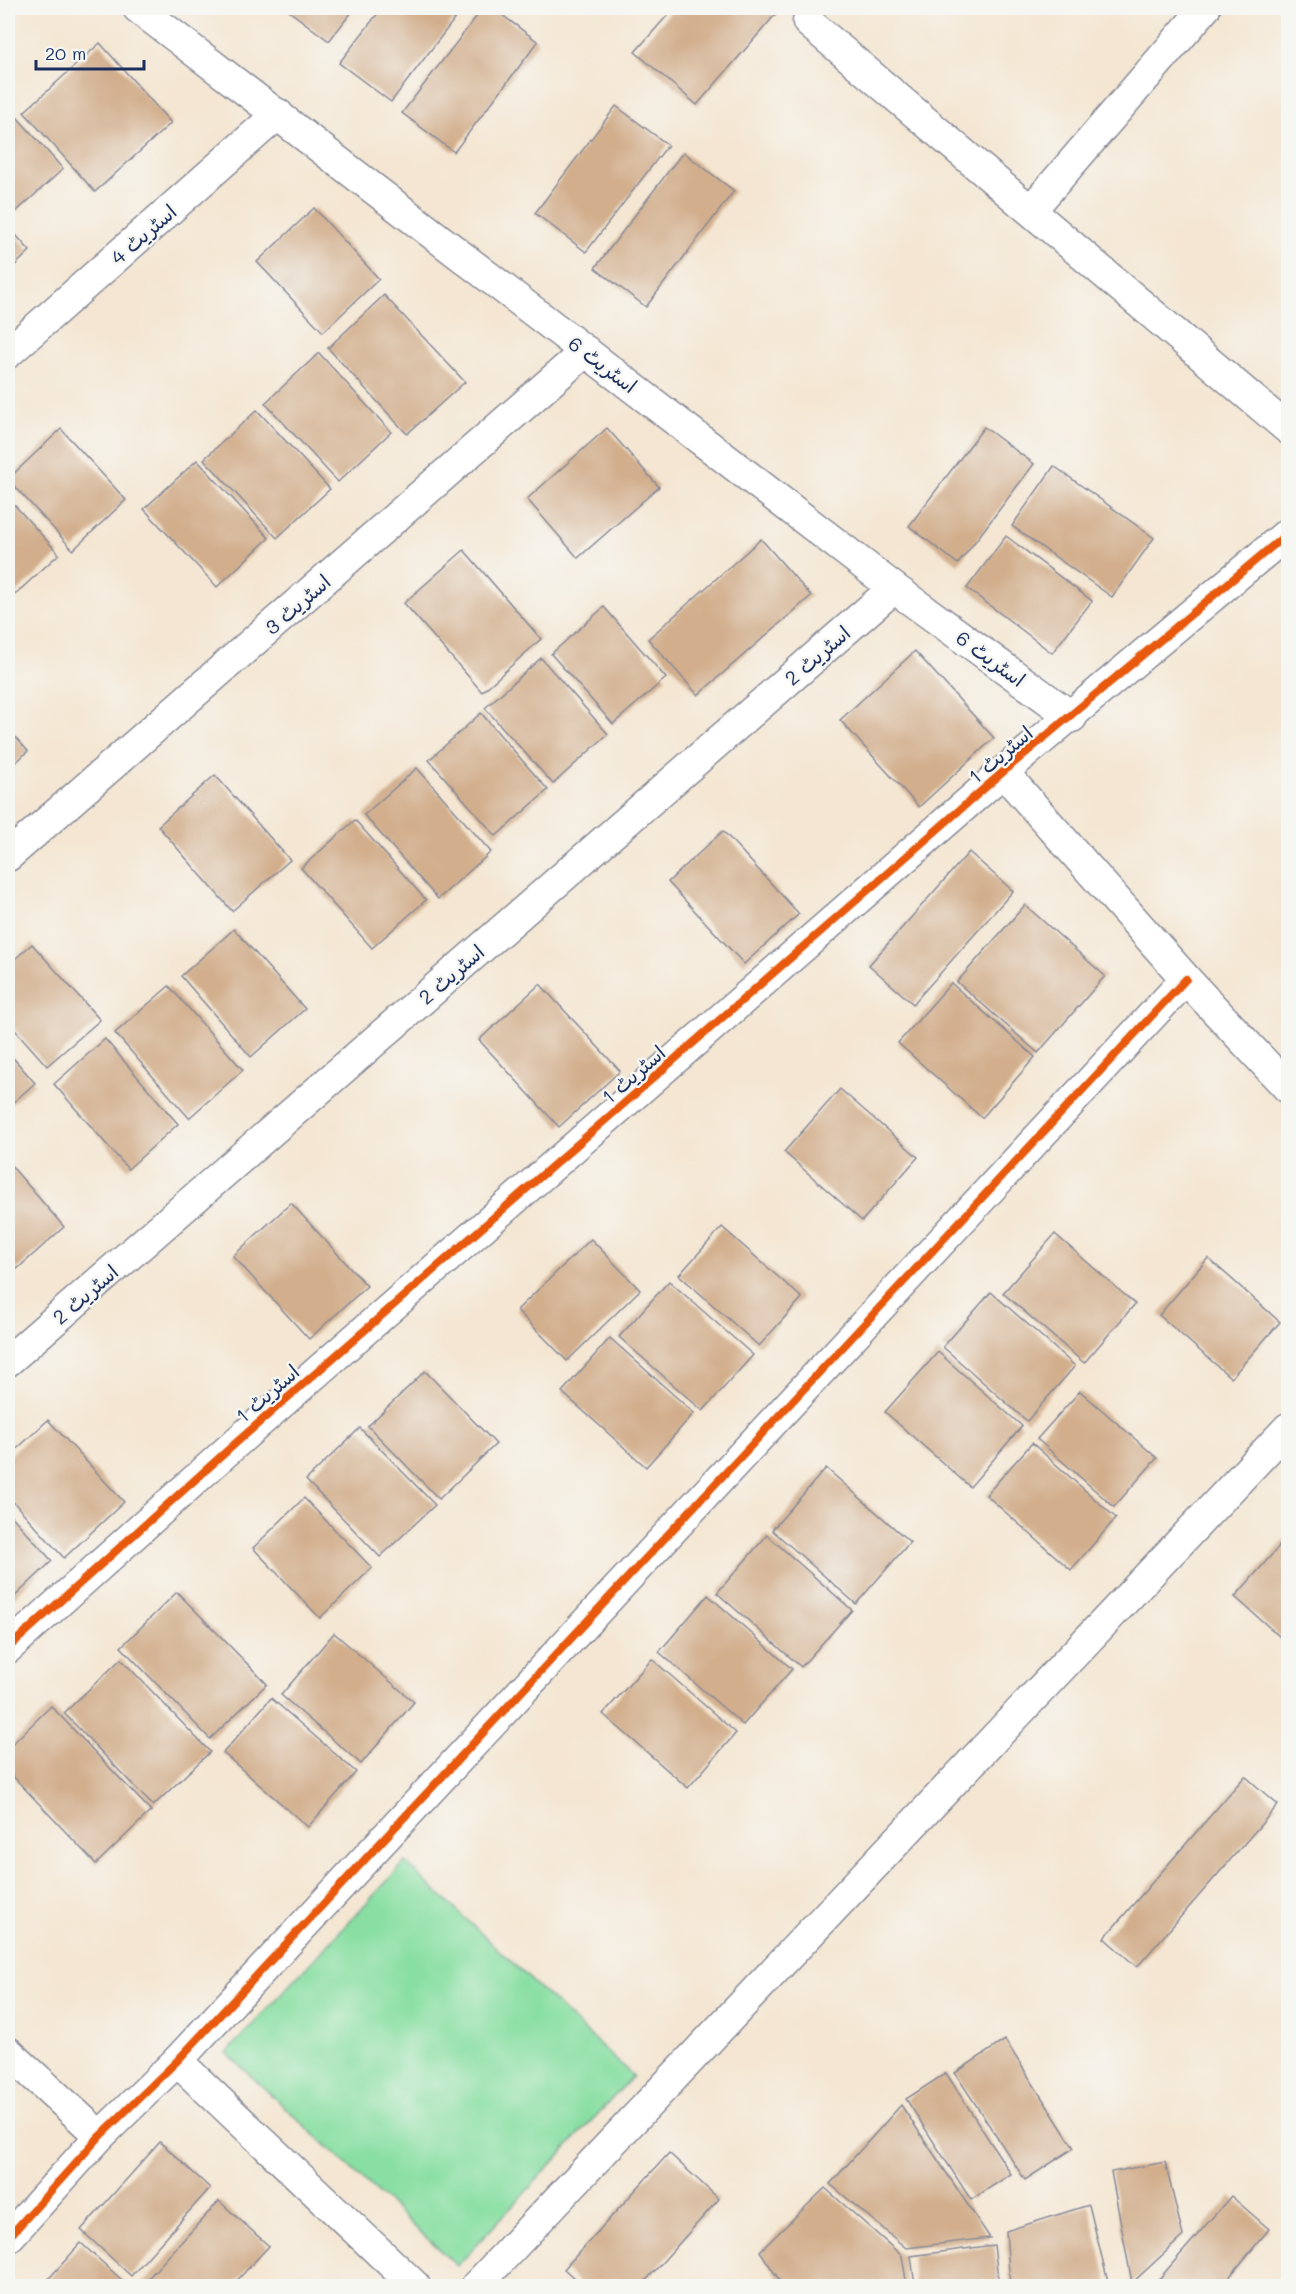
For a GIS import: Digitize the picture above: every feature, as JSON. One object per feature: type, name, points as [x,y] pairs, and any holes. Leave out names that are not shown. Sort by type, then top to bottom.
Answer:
[{"type":"street","name":"اسٹریٹ 6","points":[[138,8],[894,588],[1072,717]]},
{"type":"street","points":[[1032,208],[1205,8]]},
{"type":"street","points":[[808,22],[1032,208],[1288,429]]},
{"type":"street","name":"اسٹریٹ 4","points":[[8,353],[278,114]]},
{"type":"street","name":"اسٹریٹ 3","points":[[8,856],[586,351]]},
{"type":"street","name":"اسٹریٹ 1","points":[[8,1648],[237,1442],[1003,772],[1072,717],[1288,533]]},
{"type":"street","name":"اسٹریٹ 2","points":[[8,1361],[894,588]]},
{"type":"street","points":[[1003,772],[1186,979],[1288,1088]]},
{"type":"street","points":[[8,2238],[100,2136],[177,2061],[1186,979]]},
{"type":"street","points":[[476,2286],[1288,1428]]},
{"type":"street","points":[[8,2052],[100,2136]]},
{"type":"street","points":[[177,2061],[415,2286]]},
{"type":"green space","points":[[405,1862],[633,2076],[457,2266],[226,2053]]},
{"type":"building","points":[[285,8],[355,8],[329,41]]},
{"type":"building","points":[[382,8],[463,8],[391,102],[339,63]]},
{"type":"building","points":[[483,8],[493,8],[538,42],[454,152],[402,113]]},
{"type":"building","points":[[674,8],[781,8],[697,105],[635,52]]},
{"type":"building","points":[[100,43],[171,123],[95,192],[24,112]]},
{"type":"building","points":[[616,106],[668,145],[586,252],[535,213]]},
{"type":"building","points":[[17,117],[63,169],[8,219],[8,126]]},
{"type":"building","points":[[683,152],[734,191],[646,307],[595,268]]},
{"type":"building","points":[[314,208],[379,279],[323,332],[257,262]]},
{"type":"building","points":[[8,226],[30,251],[8,272]]},
{"type":"building","points":[[384,295],[465,382],[407,434],[328,348]]},
{"type":"building","points":[[319,353],[391,432],[338,482],[265,403]]},
{"type":"building","points":[[257,410],[330,489],[277,538],[204,459]]},
{"type":"building","points":[[984,427],[1034,464],[958,564],[909,526]]},
{"type":"building","points":[[607,428],[659,487],[578,558],[527,499]]},
{"type":"building","points":[[61,429],[126,500],[73,550],[8,479]]},
{"type":"building","points":[[197,460],[269,538],[217,587],[144,509]]},
{"type":"building","points":[[1054,466],[1154,538],[1112,597],[1012,526]]},
{"type":"building","points":[[8,498],[59,554],[10,599],[8,596]]},
{"type":"building","points":[[1006,536],[1092,601],[1052,653],[967,588]]},
{"type":"building","points":[[761,539],[811,596],[698,695],[648,639]]},
{"type":"building","points":[[464,550],[541,639],[482,692],[404,603]]},
{"type":"building","points":[[604,607],[666,678],[613,724],[551,654]]},
{"type":"building","points":[[915,651],[994,738],[919,807],[840,720]]},
{"type":"building","points":[[541,658],[608,734],[553,784],[485,708]]},
{"type":"building","points":[[481,713],[548,790],[496,836],[429,760]]},
{"type":"building","points":[[8,729],[28,751],[8,770]]},
{"type":"building","points":[[417,768],[491,852],[438,899],[364,815]]},
{"type":"building","points":[[215,775],[290,860],[232,911],[158,826]]},
{"type":"building","points":[[355,820],[426,900],[372,948],[301,868]]},
{"type":"building","points":[[723,831],[799,914],[744,964],[668,882]]},
{"type":"building","points":[[969,852],[1013,891],[913,1004],[869,965]]},
{"type":"building","points":[[1025,905],[1105,976],[1038,1053],[957,982]]},
{"type":"building","points":[[234,929],[305,1009],[251,1057],[181,976]]},
{"type":"building","points":[[32,944],[100,1020],[47,1066],[8,1022],[8,965]]},
{"type":"building","points":[[951,983],[1035,1057],[982,1118],[898,1043]]},
{"type":"building","points":[[540,984],[620,1071],[559,1127],[479,1040]]},
{"type":"building","points":[[169,986],[243,1070],[189,1118],[115,1033]]},
{"type":"building","points":[[105,1039],[178,1124],[128,1169],[54,1084]]},
{"type":"building","points":[[8,1052],[35,1083],[8,1107]]},
{"type":"building","points":[[840,1089],[918,1157],[862,1221],[784,1152]]},
{"type":"building","points":[[8,1162],[64,1227],[8,1277]]},
{"type":"building","points":[[291,1203],[367,1286],[309,1339],[233,1256]]},
{"type":"building","points":[[722,1227],[802,1298],[759,1346],[679,1275]]},
{"type":"building","points":[[1055,1234],[1135,1304],[1084,1363],[1003,1293]]},
{"type":"building","points":[[591,1239],[640,1290],[567,1361],[517,1310]]},
{"type":"building","points":[[1208,1258],[1280,1322],[1231,1378],[1159,1315]]},
{"type":"building","points":[[669,1281],[753,1355],[703,1411],[619,1337]]},
{"type":"building","points":[[991,1292],[1075,1366],[1027,1421],[943,1347]]},
{"type":"building","points":[[610,1338],[694,1413],[646,1467],[562,1392]]},
{"type":"building","points":[[938,1352],[1022,1426],[970,1487],[885,1412]]},
{"type":"building","points":[[425,1371],[496,1444],[439,1499],[368,1426]]},
{"type":"building","points":[[1080,1391],[1157,1458],[1114,1507],[1037,1439]]},
{"type":"building","points":[[48,1420],[124,1502],[64,1558],[8,1496],[8,1457]]},
{"type":"building","points":[[360,1428],[435,1505],[380,1557],[306,1480]]},
{"type":"building","points":[[1032,1443],[1116,1518],[1071,1570],[986,1495]]},
{"type":"building","points":[[826,1468],[910,1542],[856,1604],[772,1530]]},
{"type":"building","points":[[304,1498],[372,1568],[320,1618],[253,1548]]},
{"type":"building","points":[[8,1512],[52,1561],[8,1603]]},
{"type":"building","points":[[767,1535],[852,1610],[801,1667],[717,1593]]},
{"type":"building","points":[[1288,1536],[1288,1644],[1235,1597]]},
{"type":"building","points":[[177,1592],[267,1684],[210,1739],[121,1647]]},
{"type":"building","points":[[708,1595],[792,1669],[743,1725],[659,1652]]},
{"type":"building","points":[[334,1633],[414,1702],[361,1764],[281,1695]]},
{"type":"building","points":[[121,1659],[210,1752],[153,1806],[64,1713]]},
{"type":"building","points":[[652,1659],[736,1733],[688,1788],[603,1714]]},
{"type":"building","points":[[271,1698],[356,1772],[308,1827],[223,1753]]},
{"type":"building","points":[[51,1706],[151,1811],[96,1864],[8,1771],[8,1748]]},
{"type":"building","points":[[1245,1776],[1278,1805],[1137,1967],[1104,1938]]},
{"type":"building","points":[[1005,2040],[1074,2148],[1025,2180],[955,2073]]},
{"type":"building","points":[[946,2073],[1011,2174],[971,2200],[906,2099]]},
{"type":"building","points":[[901,2105],[990,2238],[906,2248],[830,2184]]},
{"type":"building","points":[[160,2142],[210,2188],[131,2276],[81,2230]]},
{"type":"building","points":[[669,2153],[719,2199],[641,2286],[583,2286],[564,2269]]},
{"type":"building","points":[[1165,2162],[1183,2236],[1132,2283],[1111,2172]]},
{"type":"building","points":[[825,2188],[902,2256],[907,2286],[783,2286],[760,2251]]},
{"type":"building","points":[[1231,2196],[1269,2229],[1222,2286],[1153,2286]]},
{"type":"building","points":[[219,2201],[269,2246],[232,2286],[141,2286]]},
{"type":"building","points":[[1089,2205],[1109,2286],[1010,2286],[1006,2231]]},
{"type":"building","points":[[81,2243],[123,2281],[118,2286],[42,2286]]},
{"type":"building","points":[[994,2245],[999,2286],[915,2286],[911,2256]]},
{"type":"cycle path","points":[[8,1648],[237,1442],[1003,772],[1288,533]]},
{"type":"cycle path","points":[[8,2238],[100,2136],[177,2061],[1186,979]]}]
